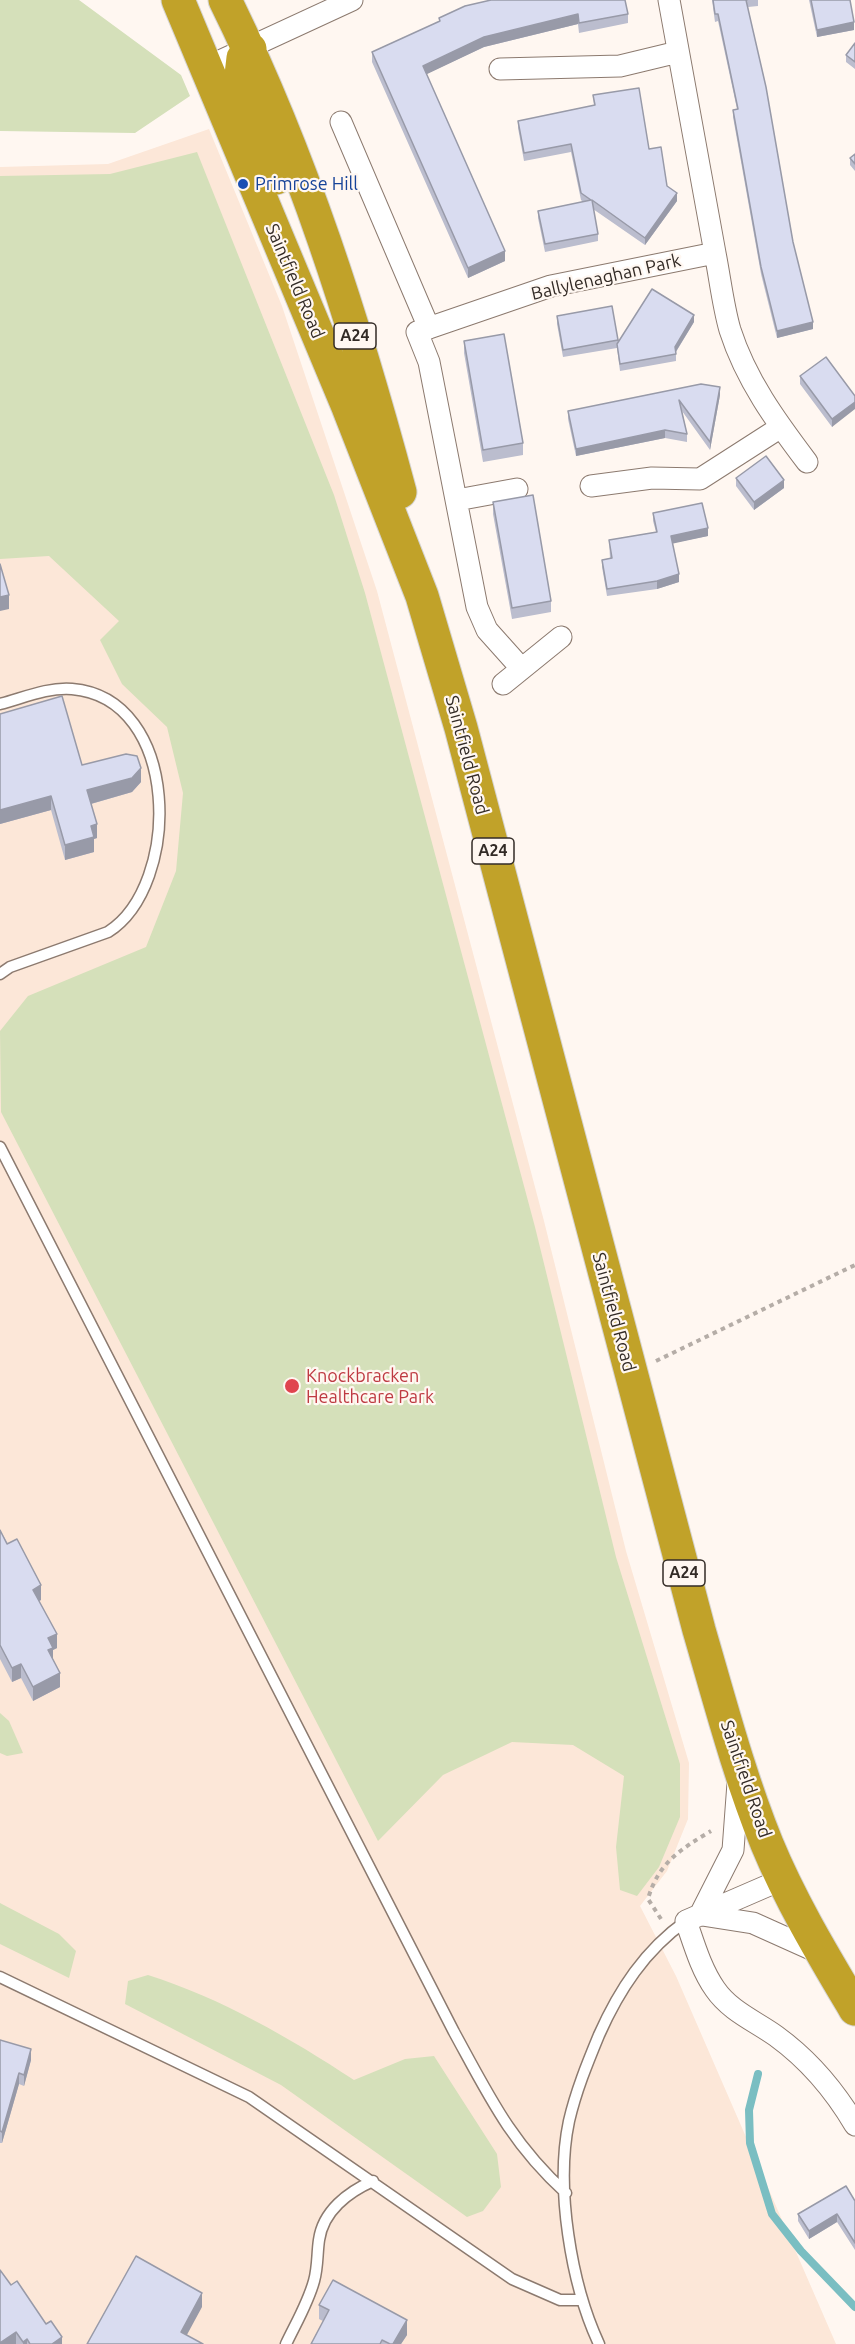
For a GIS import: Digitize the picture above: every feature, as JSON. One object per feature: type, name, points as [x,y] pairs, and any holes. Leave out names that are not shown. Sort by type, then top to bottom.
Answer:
[{"type":"highway","name":"Saintfield Road","points":[[178,0],[305,304],[422,596]]},
{"type":"highway","name":"Saintfield Road","points":[[225,0],[250,49],[296,162],[349,316],[398,484],[422,596],[461,728],[699,1630],[736,1756],[766,1842],[783,1879],[855,2009]]},
{"type":"highway","points":[[250,49],[243,58],[240,84],[280,189],[301,255],[305,304]]},
{"type":"street","points":[[207,67],[352,0]]},
{"type":"street","points":[[669,0],[730,329],[754,387],[807,462]]},
{"type":"street","points":[[500,69],[620,66],[678,52]]},
{"type":"street","points":[[341,122],[429,328],[417,332],[429,362],[477,607],[487,630],[521,668]]},
{"type":"street","name":"Ballylenaghan Park","points":[[429,328],[551,286],[715,253]]},
{"type":"street","points":[[591,486],[652,478],[700,479],[781,428]]},
{"type":"street","points":[[457,500],[518,489]]},
{"type":"street","points":[[503,684],[561,637]]},
{"type":"street","points":[[685,1923],[733,1850],[737,1821],[736,1756]]},
{"type":"street","points":[[685,1923],[783,1879]]},
{"type":"street","points":[[685,1923],[753,1923],[823,1954]]},
{"type":"street","points":[[685,1923],[705,1973],[716,1990],[730,2005],[803,2057],[840,2100],[855,2125]]},
{"type":"lane","points":[[0,704],[55,689],[73,689],[111,702],[125,714],[145,742],[159,795],[157,838],[149,871],[141,897],[122,924],[108,932],[10,967],[0,974]]},
{"type":"lane","points":[[0,1147],[454,2032],[504,2125],[536,2166],[566,2193]]},
{"type":"lane","points":[[599,2344],[580,2300],[566,2218],[568,2124],[580,2079],[610,2011],[633,1973],[655,1946],[685,1923]]},
{"type":"lane","points":[[0,1977],[249,2097],[512,2279],[560,2300],[580,2300]]},
{"type":"lane","points":[[286,2344],[314,2282],[319,2237],[324,2222],[350,2193],[373,2181]]},
{"type":"path","points":[[630,1371],[700,1342],[855,1265]]},
{"type":"path","points":[[685,1923],[648,1899],[654,1878],[678,1851],[716,1828]]},
{"type":"shaded area","name":"Knockbracken Healthcare Park","points":[[209,129],[282,306],[377,591],[544,1221],[626,1551],[689,1763],[688,1819],[667,1871],[640,1906],[676,1976],[836,2344],[0,2344],[0,167],[108,164]]},
{"type":"green space","points":[[0,0],[79,0],[181,75],[190,96],[135,133],[0,131]]},
{"type":"green space","points":[[197,152],[334,495],[365,593],[535,1227],[616,1557],[680,1764],[680,1817],[659,1867],[637,1896],[620,1890],[616,1847],[624,1776],[573,1745],[512,1742],[443,1775],[378,1841],[1,1112],[0,1031],[28,996],[146,947],[176,871],[183,793],[167,727],[122,684],[100,640],[119,621],[49,556],[0,559],[0,176],[110,174]]},
{"type":"green space","points":[[0,1713],[9,1721],[23,1753],[7,1756],[0,1753]]},
{"type":"green space","points":[[0,1903],[59,1934],[76,1951],[69,1978],[0,1944]]},
{"type":"green space","points":[[148,1975],[202,1995],[254,2020],[354,2080],[405,2059],[434,2056],[497,2154],[501,2187],[483,2211],[467,2217],[281,2085],[125,2004],[128,1981]]},
{"type":"building","points":[[491,0],[625,0],[628,14],[579,23],[578,14],[484,37],[423,66],[505,251],[468,268],[372,52],[440,21],[439,18],[465,6]]},
{"type":"building","points":[[713,0],[746,0],[766,87],[793,242],[813,322],[777,331],[761,267],[733,110],[738,109]]},
{"type":"building","points":[[811,0],[850,0],[854,22],[817,30]]},
{"type":"building","points":[[855,43],[855,62],[846,55]]},
{"type":"building","points":[[639,88],[649,149],[661,147],[667,186],[677,193],[645,238],[592,200],[598,234],[545,244],[538,211],[591,200],[581,193],[571,144],[524,153],[518,121],[595,105],[593,95]]},
{"type":"building","points":[[855,154],[855,164],[850,158]]},
{"type":"building","points":[[652,289],[694,315],[675,347],[676,354],[620,364],[617,344]]},
{"type":"building","points":[[612,306],[618,340],[563,350],[557,316]]},
{"type":"building","points":[[504,334],[523,443],[483,450],[464,341]]},
{"type":"building","points":[[826,357],[855,396],[855,402],[832,419],[800,376]]},
{"type":"building","points":[[701,384],[720,387],[710,442],[679,400],[687,434],[665,430],[576,449],[568,411]]},
{"type":"building","points":[[766,456],[784,480],[754,502],[736,478]]},
{"type":"building","points":[[533,495],[551,601],[512,608],[493,502]]},
{"type":"building","points":[[702,503],[708,528],[671,536],[679,574],[657,581],[607,589],[602,560],[612,558],[609,540],[657,532],[653,513]]},
{"type":"building","points":[[0,564],[9,595],[0,597]]},
{"type":"building","points":[[62,696],[82,765],[126,754],[137,756],[141,768],[132,778],[87,790],[97,824],[91,826],[94,837],[65,845],[51,796],[0,810],[0,714]]},
{"type":"building","points":[[0,1530],[7,1544],[17,1539],[41,1585],[33,1590],[57,1634],[48,1638],[53,1648],[48,1650],[60,1673],[33,1687],[21,1664],[12,1668],[0,1645]]},
{"type":"building","points":[[0,2040],[31,2049],[24,2075],[19,2073],[2,2132],[0,2131]]},
{"type":"building","points":[[846,2186],[855,2201],[855,2243],[837,2214],[809,2231],[798,2214]]},
{"type":"building","points":[[136,2256],[202,2293],[181,2332],[203,2344],[87,2344]]},
{"type":"building","points":[[0,2270],[11,2285],[17,2281],[46,2324],[51,2321],[62,2337],[52,2344],[30,2344],[27,2339],[23,2342],[16,2332],[0,2343]]},
{"type":"building","points":[[333,2280],[407,2320],[393,2344],[382,2340],[380,2344],[311,2344],[329,2310],[319,2305]]},
{"type":"waterway","points":[[758,2074],[749,2110],[750,2143],[772,2214],[801,2251],[855,2307]]},
{"type":"place","name":"Primrose Hill","points":[[243,184]]},
{"type":"place","name":"Knockbracken Healthcare Park","points":[[292,1386]]}]
